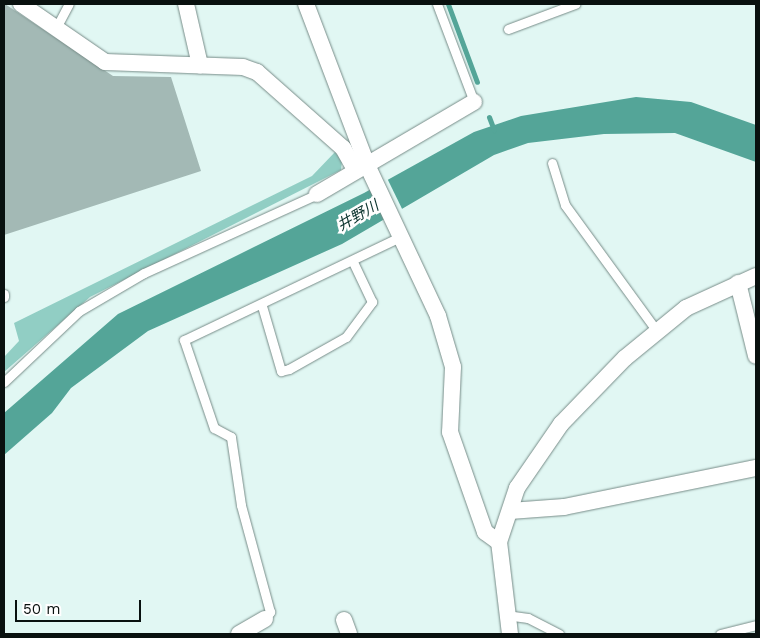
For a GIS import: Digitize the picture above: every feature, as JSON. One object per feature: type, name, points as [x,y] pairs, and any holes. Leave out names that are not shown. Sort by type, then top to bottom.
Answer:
[{"type":"street","points":[[21,4],[105,62],[200,65],[257,72],[365,169]]},
{"type":"street","points":[[186,4],[200,65]]},
{"type":"street","points":[[306,4],[365,169],[400,233],[451,354],[450,432],[485,532],[499,542]]},
{"type":"street","points":[[317,194],[365,169],[474,102]]},
{"type":"street","points":[[510,634],[506,615],[499,542],[517,488],[561,424],[657,332],[686,308],[756,276]]},
{"type":"street","points":[[738,283],[756,356]]},
{"type":"street","points":[[510,511],[564,507],[756,468]]},
{"type":"street","points":[[239,634],[266,618]]},
{"type":"lane","points":[[56,28],[69,4]]},
{"type":"lane","points":[[437,4],[474,102]]},
{"type":"lane","points":[[508,29],[575,4]]},
{"type":"lane","points":[[552,162],[565,205],[657,332]]},
{"type":"lane","points":[[4,382],[86,306],[144,274],[317,194]]},
{"type":"lane","points":[[266,618],[270,612],[241,505],[231,437],[214,428],[184,340],[262,306],[353,262],[400,233]]},
{"type":"lane","points":[[262,306],[282,371],[288,369],[346,336],[372,302],[353,262]]},
{"type":"lane","points":[[506,615],[528,618],[559,634]]},
{"type":"lane","points":[[720,634],[756,625]]},
{"type":"shaded area","points":[[335,152],[342,161],[341,170],[90,297],[4,372],[4,357],[19,341],[14,323],[312,176]]},
{"type":"water","name":"井野川","points":[[636,97],[691,102],[756,125],[756,162],[675,133],[604,134],[528,143],[494,155],[342,244],[148,331],[71,388],[52,413],[4,455],[4,413],[118,314],[364,193],[474,132],[521,116]]},
{"type":"pier","points":[[387,178],[403,211],[386,220],[370,186]]},
{"type":"building","points":[[5,4],[113,76],[171,77],[201,171],[4,235]]},
{"type":"waterway","points":[[448,4],[477,82]]},
{"type":"waterway","points":[[489,117],[494,130]]}]
